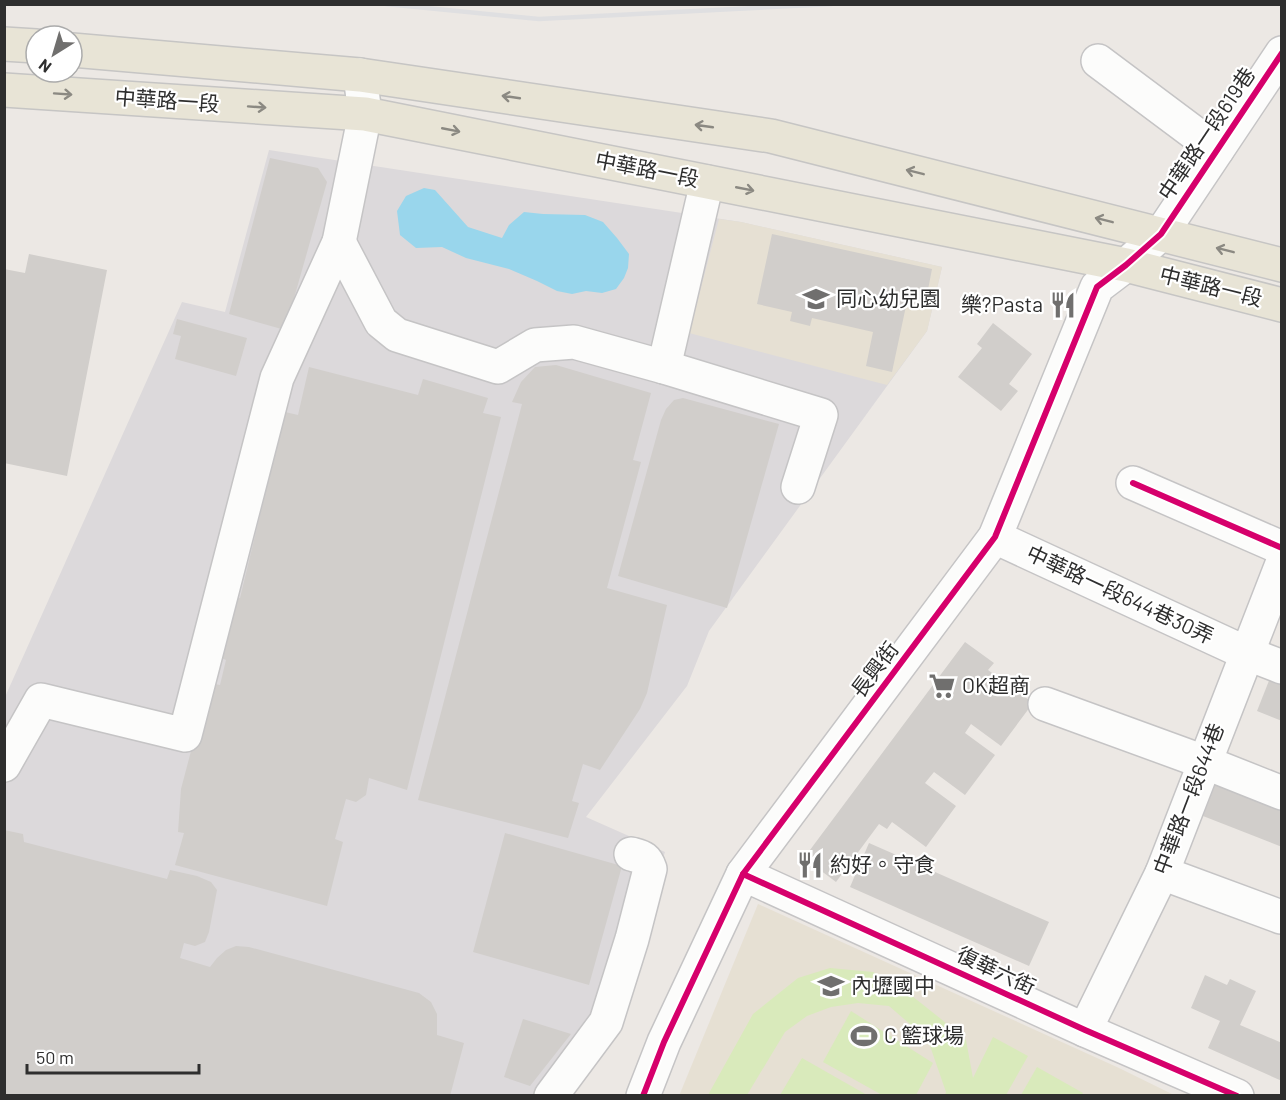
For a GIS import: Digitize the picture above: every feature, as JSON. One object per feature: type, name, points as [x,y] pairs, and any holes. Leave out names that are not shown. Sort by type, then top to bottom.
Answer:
[{"type":"main road","points":[[4,44],[24,45]]},
{"type":"main road","name":"中華路一段","points":[[84,51],[360,75],[771,136],[1281,265]]},
{"type":"main road","name":"中華路一段","points":[[4,90],[365,114],[1126,265],[1281,305]]},
{"type":"street","name":"中華路一段619巷","points":[[1126,265],[1161,234],[1281,53]]},
{"type":"street","points":[[1098,61],[1217,150]]},
{"type":"street","points":[[4,765],[40,700],[185,735],[278,378],[339,242],[365,114],[360,75]]},
{"type":"street","points":[[664,367],[707,182]]},
{"type":"street","points":[[339,242],[381,322],[397,335],[498,367],[535,345],[574,342],[821,415],[798,487]]},
{"type":"street","name":"長興街","points":[[644,1095],[664,1041],[743,874],[995,537],[1096,287],[1126,265]]},
{"type":"street","points":[[1133,483],[1281,549]]},
{"type":"street","name":"中華路一段644巷30弄","points":[[995,537],[1281,667]]},
{"type":"street","name":"中華路一段644巷","points":[[1084,1030],[1162,873],[1281,564]]},
{"type":"street","points":[[1045,704],[1204,762],[1281,793]]},
{"type":"street","points":[[551,1095],[606,1022],[632,939],[650,869],[647,861],[631,854]]},
{"type":"street","points":[[1162,873],[1281,917]]},
{"type":"street","name":"復華六街","points":[[743,874],[1084,1030],[1237,1095]]},
{"type":"shaded area","points":[[269,150],[741,222],[942,267],[927,331],[709,631],[687,686],[586,817],[665,852],[615,1003],[607,1050],[570,1095],[5,1096],[5,697],[182,302],[225,312]]},
{"type":"shaded area","name":"同心幼兒園","points":[[719,219],[942,267],[927,331],[887,385],[689,333]]},
{"type":"shaded area","name":"內壢國中","points":[[758,904],[1119,1068],[1174,1095],[679,1096]]},
{"type":"green space","points":[[830,968],[873,972],[902,988],[966,1040],[973,1078],[993,1037],[1028,1056],[1006,1095],[945,1095],[946,1092],[930,1046],[911,1025],[889,1006],[858,1003],[831,1007],[807,1016],[785,1032],[747,1095],[708,1095],[753,1014],[798,978]]},
{"type":"green space","name":"C 籃球場","points":[[851,1011],[933,1063],[916,1095],[882,1095],[823,1062]]},
{"type":"green space","points":[[802,1058],[867,1095],[780,1095]]},
{"type":"green space","points":[[1037,1067],[1083,1093],[1081,1096],[1021,1095]]},
{"type":"water","points":[[424,188],[435,190],[468,227],[502,238],[509,225],[524,212],[585,215],[603,222],[629,254],[628,268],[624,278],[616,289],[602,293],[586,291],[572,294],[557,291],[509,269],[466,258],[442,247],[416,248],[400,235],[397,211],[406,196]]},
{"type":"building","points":[[270,158],[318,168],[327,182],[285,330],[229,314]]},
{"type":"building","name":"同心幼兒園","points":[[772,234],[932,269],[924,310],[906,306],[892,372],[866,366],[873,332],[812,318],[810,326],[790,321],[792,312],[757,304]]},
{"type":"building","points":[[29,254],[107,270],[67,476],[4,463],[4,269],[25,273]]},
{"type":"building","points":[[177,319],[247,338],[236,376],[175,359],[181,336],[173,334]]},
{"type":"building","points":[[993,323],[1032,354],[1009,384],[1018,391],[1001,411],[958,377],[982,348],[977,344]]},
{"type":"building","points":[[556,365],[651,393],[633,460],[641,462],[607,588],[667,605],[647,693],[640,709],[600,770],[583,764],[572,801],[579,803],[568,838],[418,800],[522,404],[512,402],[521,382],[535,367]]},
{"type":"building","points":[[309,367],[418,395],[423,379],[488,398],[483,413],[501,417],[407,790],[369,778],[366,795],[356,802],[346,799],[335,839],[343,842],[327,906],[175,865],[184,833],[178,832],[181,789],[209,683],[220,685],[226,660],[215,655],[233,595],[240,598],[285,412],[298,415]]},
{"type":"building","points":[[683,398],[779,424],[727,608],[618,576],[661,420],[666,409],[674,400]]},
{"type":"building","points":[[965,642],[994,663],[988,670],[1033,703],[1001,746],[971,724],[965,733],[995,755],[965,795],[934,772],[925,783],[956,806],[926,847],[892,822],[887,829],[879,824],[836,882],[804,858]]},
{"type":"building","points":[[1272,673],[1282,677],[1282,721],[1257,711]]},
{"type":"building","points":[[1220,772],[1282,796],[1282,847],[1203,816]]},
{"type":"building","points":[[4,830],[23,834],[24,842],[167,879],[170,870],[197,876],[211,882],[217,890],[205,942],[195,946],[184,943],[180,958],[210,967],[226,950],[236,946],[249,947],[419,993],[431,1002],[437,1014],[437,1035],[464,1043],[450,1096],[4,1096]]},
{"type":"building","points":[[505,833],[622,866],[589,985],[473,952]]},
{"type":"building","points":[[869,843],[1049,922],[1029,966],[850,887]]},
{"type":"building","points":[[1205,975],[1227,985],[1230,979],[1256,991],[1240,1025],[1282,1043],[1282,1081],[1208,1048],[1220,1021],[1191,1008]]},
{"type":"building","points":[[523,1019],[571,1034],[530,1086],[504,1077]]},
{"type":"railway","points":[[386,4],[539,19],[832,4]]},
{"type":"cycle path","points":[[643,1096],[664,1042],[743,874],[995,537],[1097,287],[1161,234],[1282,53]]},
{"type":"cycle path","points":[[1133,483],[1282,548]]},
{"type":"cycle path","points":[[743,874],[1085,1030],[1237,1096]]},
{"type":"place","name":"同心幼兒園","points":[[816,299]]},
{"type":"place","name":"樂?Pasta","points":[[1063,305]]},
{"type":"place","name":"OK超商","points":[[942,686]]},
{"type":"place","name":"約好。守食","points":[[810,865]]},
{"type":"place","name":"內壢國中","points":[[831,986]]},
{"type":"place","name":"C 籃球場","points":[[864,1036]]}]
